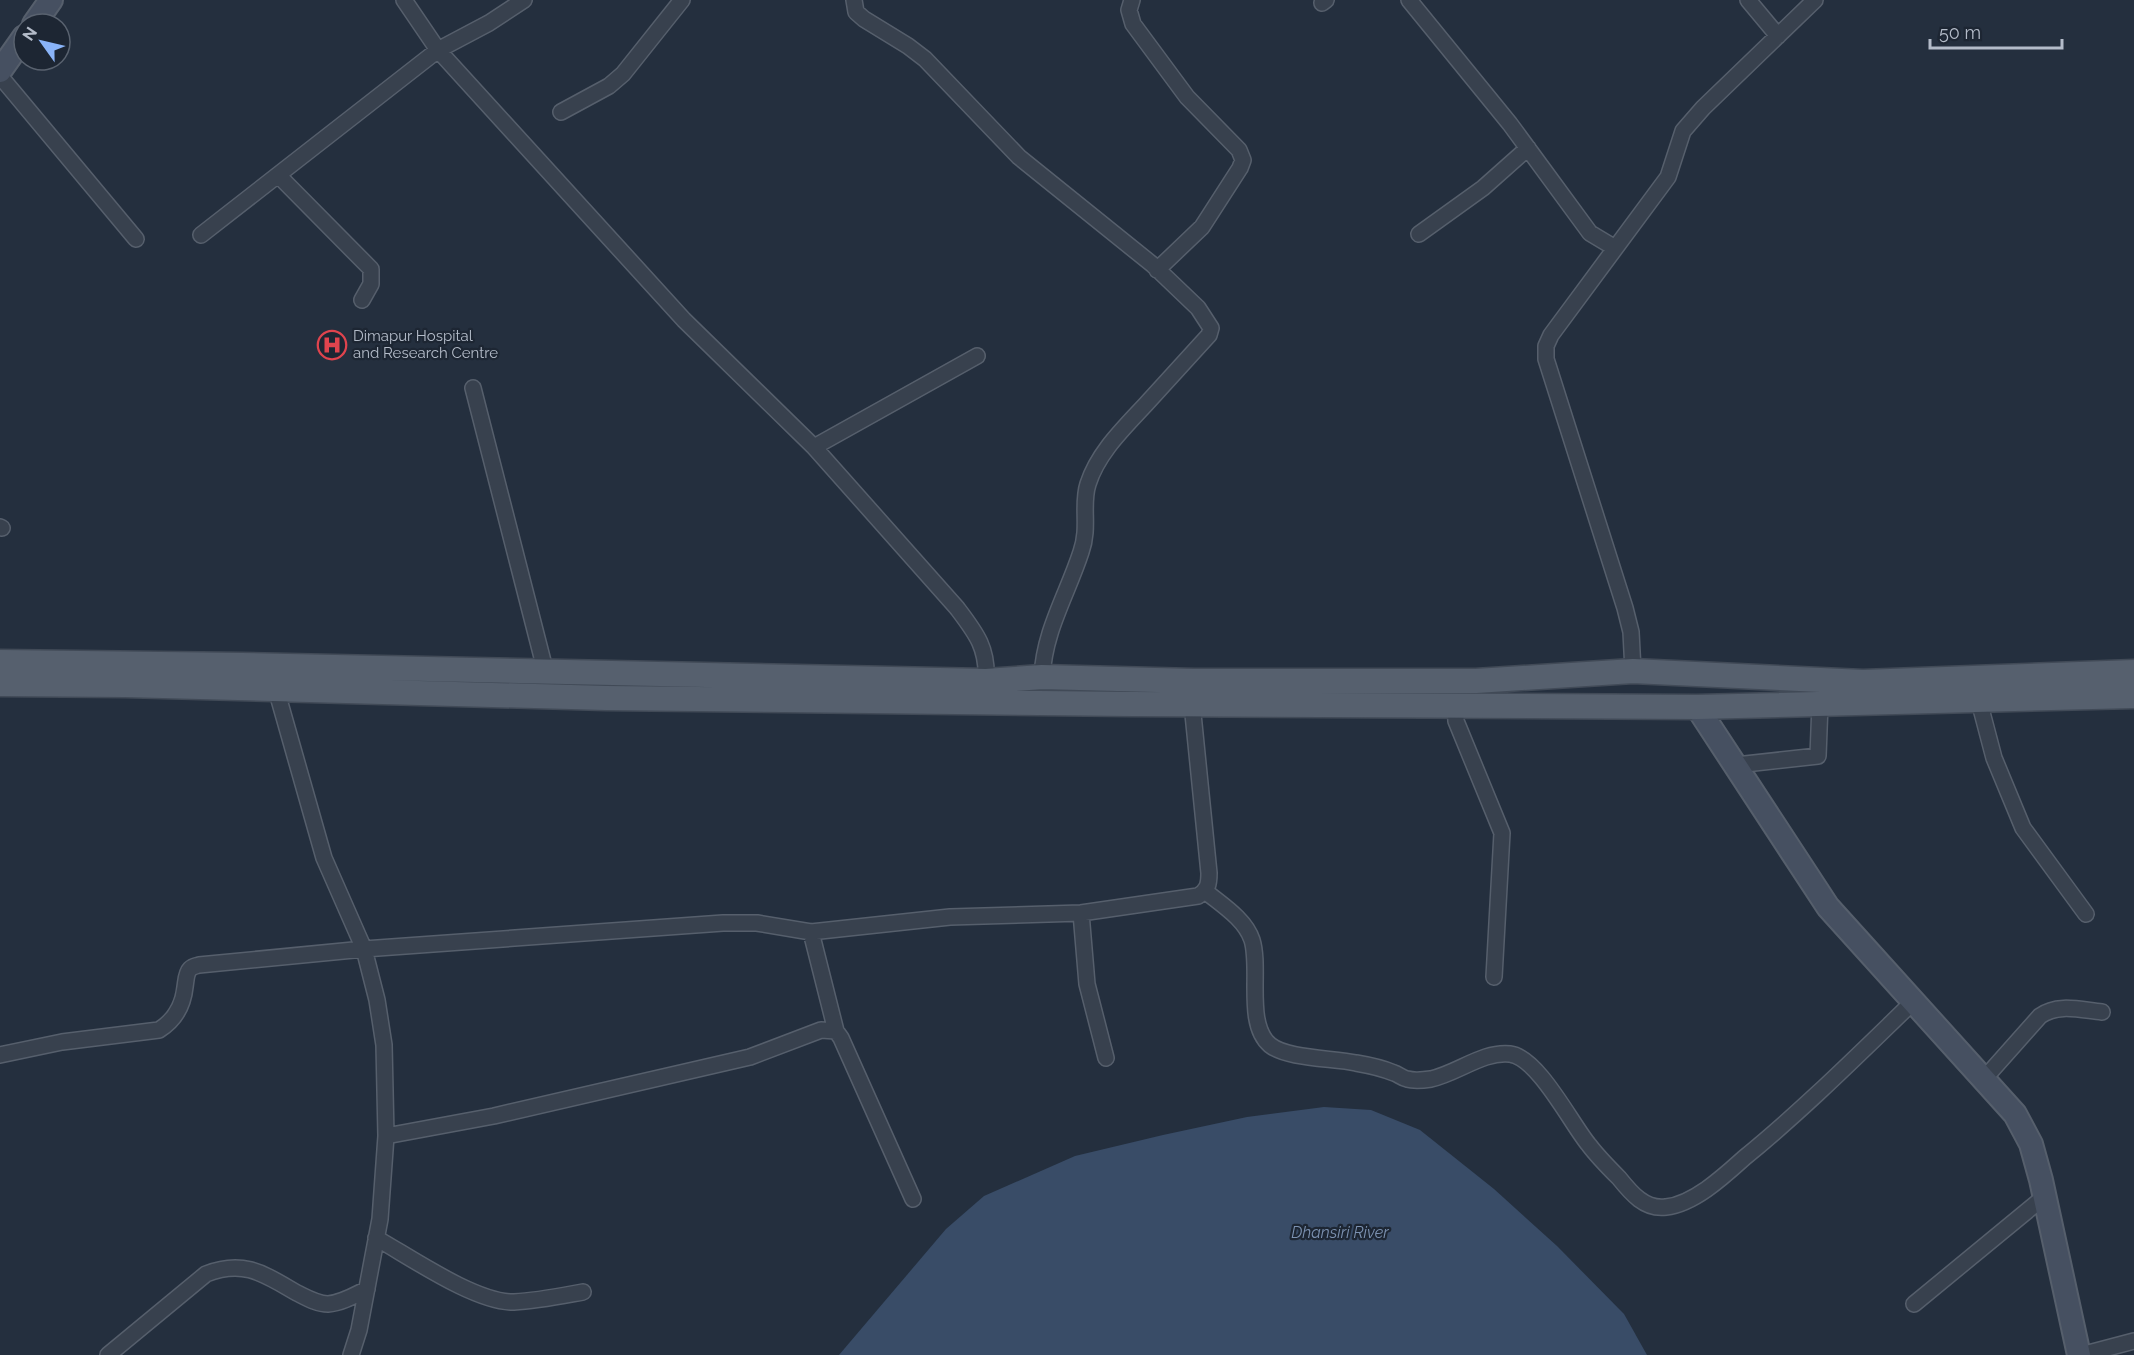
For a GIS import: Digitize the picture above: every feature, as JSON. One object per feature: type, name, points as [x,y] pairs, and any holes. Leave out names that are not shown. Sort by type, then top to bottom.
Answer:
[{"type":"main road","points":[[0,663],[254,665],[986,681],[1042,677],[1194,681],[1476,681],[1633,671],[1863,682],[2134,672]]},
{"type":"main road","points":[[0,684],[125,685],[606,698],[1697,707],[2134,696]]},
{"type":"street","points":[[404,0],[438,50],[684,320],[814,447],[957,608],[978,635],[987,667],[986,681]]},
{"type":"street","points":[[201,235],[438,50],[489,23],[524,0]]},
{"type":"street","points":[[561,112],[609,86],[623,74],[682,0]]},
{"type":"street","points":[[854,0],[856,12],[925,59],[1019,157],[1157,270],[1198,308],[1211,328],[1209,335],[1110,445],[1088,483],[1085,497],[1087,527],[1082,549],[1048,633],[1042,656],[1042,677]]},
{"type":"street","points":[[1132,0],[1129,10],[1133,24],[1187,97],[1239,150],[1243,160],[1202,227],[1157,270]]},
{"type":"street","points":[[1409,0],[1446,43],[1528,148],[1590,233],[1615,248]]},
{"type":"street","points":[[1748,0],[1778,36]]},
{"type":"street","points":[[1633,671],[1631,632],[1625,608],[1546,359],[1546,346],[1551,335],[1668,177],[1683,131],[1703,108],[1815,0]]},
{"type":"street","points":[[0,71],[12,54]]},
{"type":"street","points":[[0,76],[136,239]]},
{"type":"street","points":[[1419,234],[1483,188],[1528,148]]},
{"type":"street","points":[[278,175],[371,269],[371,284],[362,300]]},
{"type":"street","points":[[814,447],[977,356]]},
{"type":"street","points":[[473,388],[546,673]]},
{"type":"street","points":[[276,689],[324,858],[364,949],[377,1000],[384,1045],[386,1136],[376,1238],[359,1329],[351,1355]]},
{"type":"street","points":[[1979,701],[1994,758],[2023,828],[2086,914]]},
{"type":"street","points":[[0,1055],[62,1042],[159,1030],[172,1021],[176,1015],[190,969],[199,965],[364,949],[723,923],[757,923],[811,932],[950,917],[1081,913],[1198,896],[1205,891],[1209,883],[1209,873],[1192,704]]},
{"type":"street","points":[[1736,765],[1818,756],[1820,704]]},
{"type":"street","points":[[1455,705],[1456,721],[1502,832],[1494,977]]},
{"type":"street","points":[[1697,707],[1828,907],[2015,1114],[2031,1144],[2080,1355],[2134,1341]]},
{"type":"street","points":[[1205,891],[1241,920],[1252,940],[1256,971],[1256,1016],[1261,1033],[1270,1045],[1285,1052],[1356,1063],[1393,1072],[1407,1079],[1420,1080],[1433,1079],[1495,1054],[1514,1054],[1545,1080],[1588,1145],[1633,1195],[1651,1207],[1666,1208],[1685,1203],[1722,1177],[1796,1116],[1914,1001]]},
{"type":"street","points":[[1081,913],[1087,984],[1106,1058]]},
{"type":"street","points":[[811,932],[836,1031],[842,1038],[913,1199]]},
{"type":"street","points":[[1984,1079],[2047,1011],[2057,1008],[2102,1012]]},
{"type":"street","points":[[386,1136],[494,1116],[750,1057],[821,1030],[836,1031]]},
{"type":"street","points":[[1914,1304],[2044,1197]]},
{"type":"street","points":[[376,1238],[472,1292],[494,1300],[514,1302],[583,1292]]},
{"type":"street","points":[[108,1355],[206,1274],[222,1268],[236,1267],[251,1270],[311,1300],[327,1304],[343,1301],[367,1288]]},
{"type":"water","name":"Dhansiri River","points":[[1324,1107],[1371,1110],[1420,1130],[1494,1189],[1557,1246],[1624,1314],[1647,1355],[839,1355],[946,1229],[984,1196],[1075,1156],[1247,1117]]},
{"type":"place","name":"Dimapur Hospital and Research Centre","points":[[332,345]]}]
